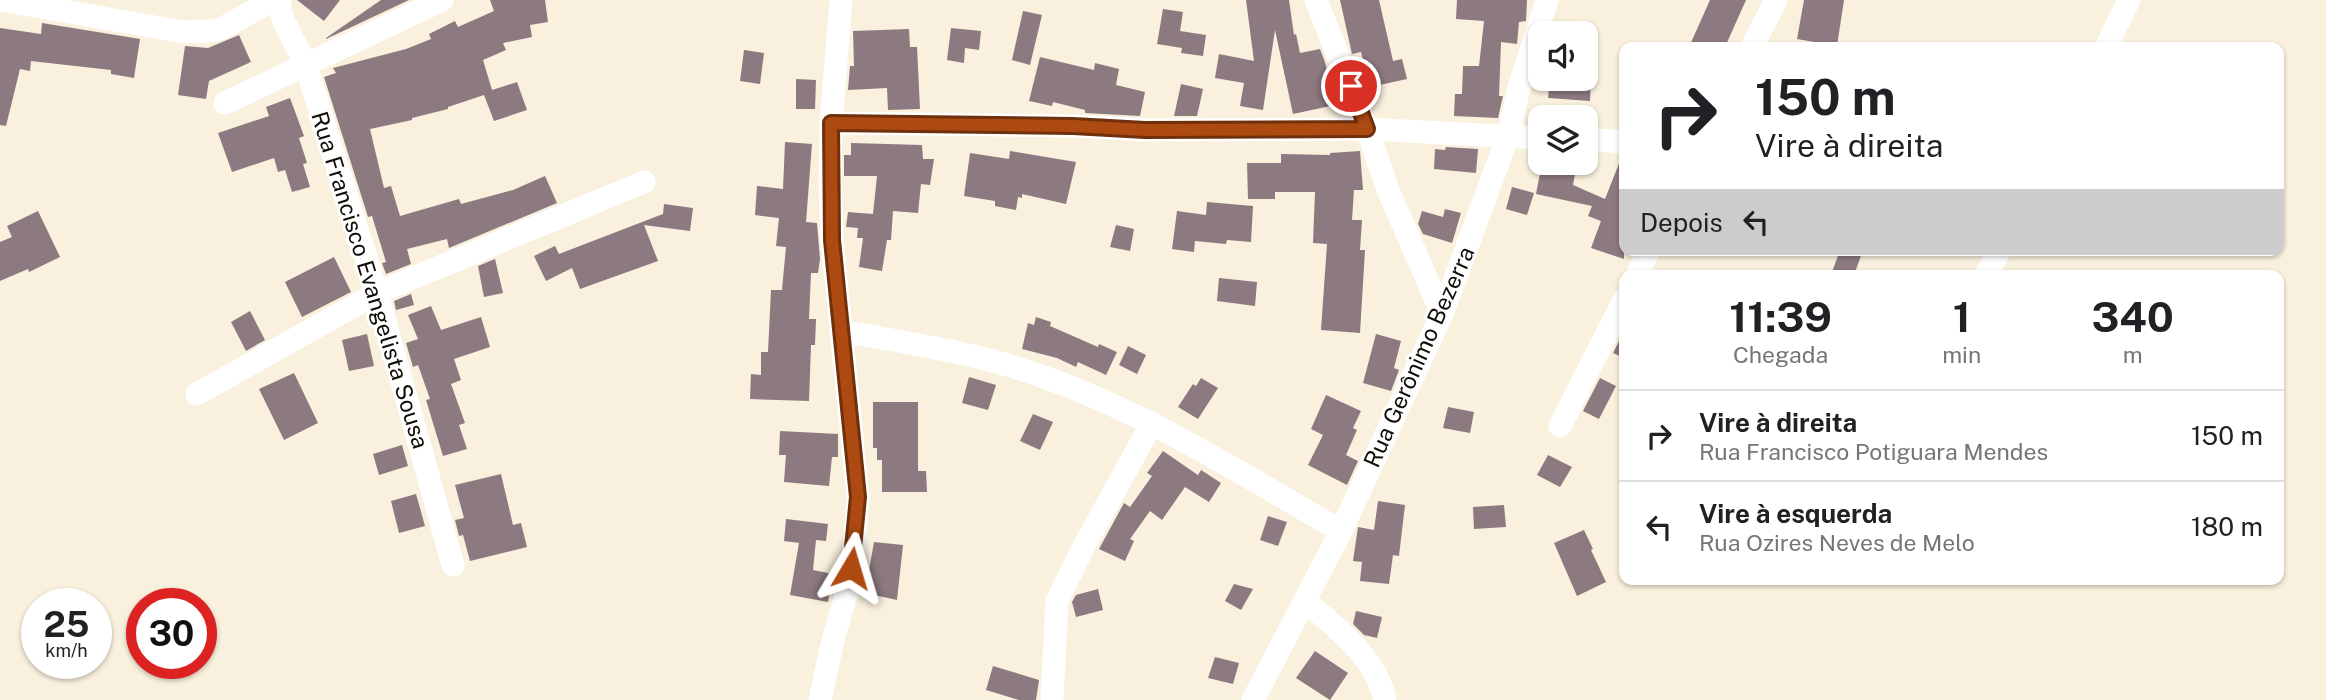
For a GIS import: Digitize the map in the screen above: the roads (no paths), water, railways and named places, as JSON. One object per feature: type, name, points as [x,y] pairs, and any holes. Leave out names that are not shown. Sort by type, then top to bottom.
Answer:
[{"type":"street","points":[[1,0],[183,32],[210,32],[221,29],[274,0]]},
{"type":"street","name":"Rua Francisco Evangelista Sousa","points":[[280,0],[284,22],[305,63],[377,293],[453,565]]},
{"type":"street","points":[[225,103],[442,0]]},
{"type":"street","points":[[820,700],[848,588],[855,548],[858,497],[832,240],[831,123],[841,0]]},
{"type":"street","points":[[1317,0],[1401,222],[1443,314]]},
{"type":"street","name":"Rua Gerônimo Bezerra","points":[[1254,700],[1341,531],[1443,314],[1508,136],[1519,88],[1547,0]]},
{"type":"street","points":[[1755,42],[1776,0]]},
{"type":"street","points":[[2108,42],[2129,0]]},
{"type":"street","points":[[831,123],[1073,126],[1158,130],[1367,129],[1528,137]]},
{"type":"street","points":[[1598,140],[1619,142]]},
{"type":"street","points":[[197,394],[377,293],[644,182]]},
{"type":"street","points":[[1560,426],[1619,310]]},
{"type":"street","points":[[843,331],[965,354],[1015,368],[1083,393],[1152,423],[1341,531]]},
{"type":"street","points":[[1052,700],[1057,601],[1152,423]]},
{"type":"street","points":[[1306,601],[1353,643],[1376,673],[1385,700]]}]
